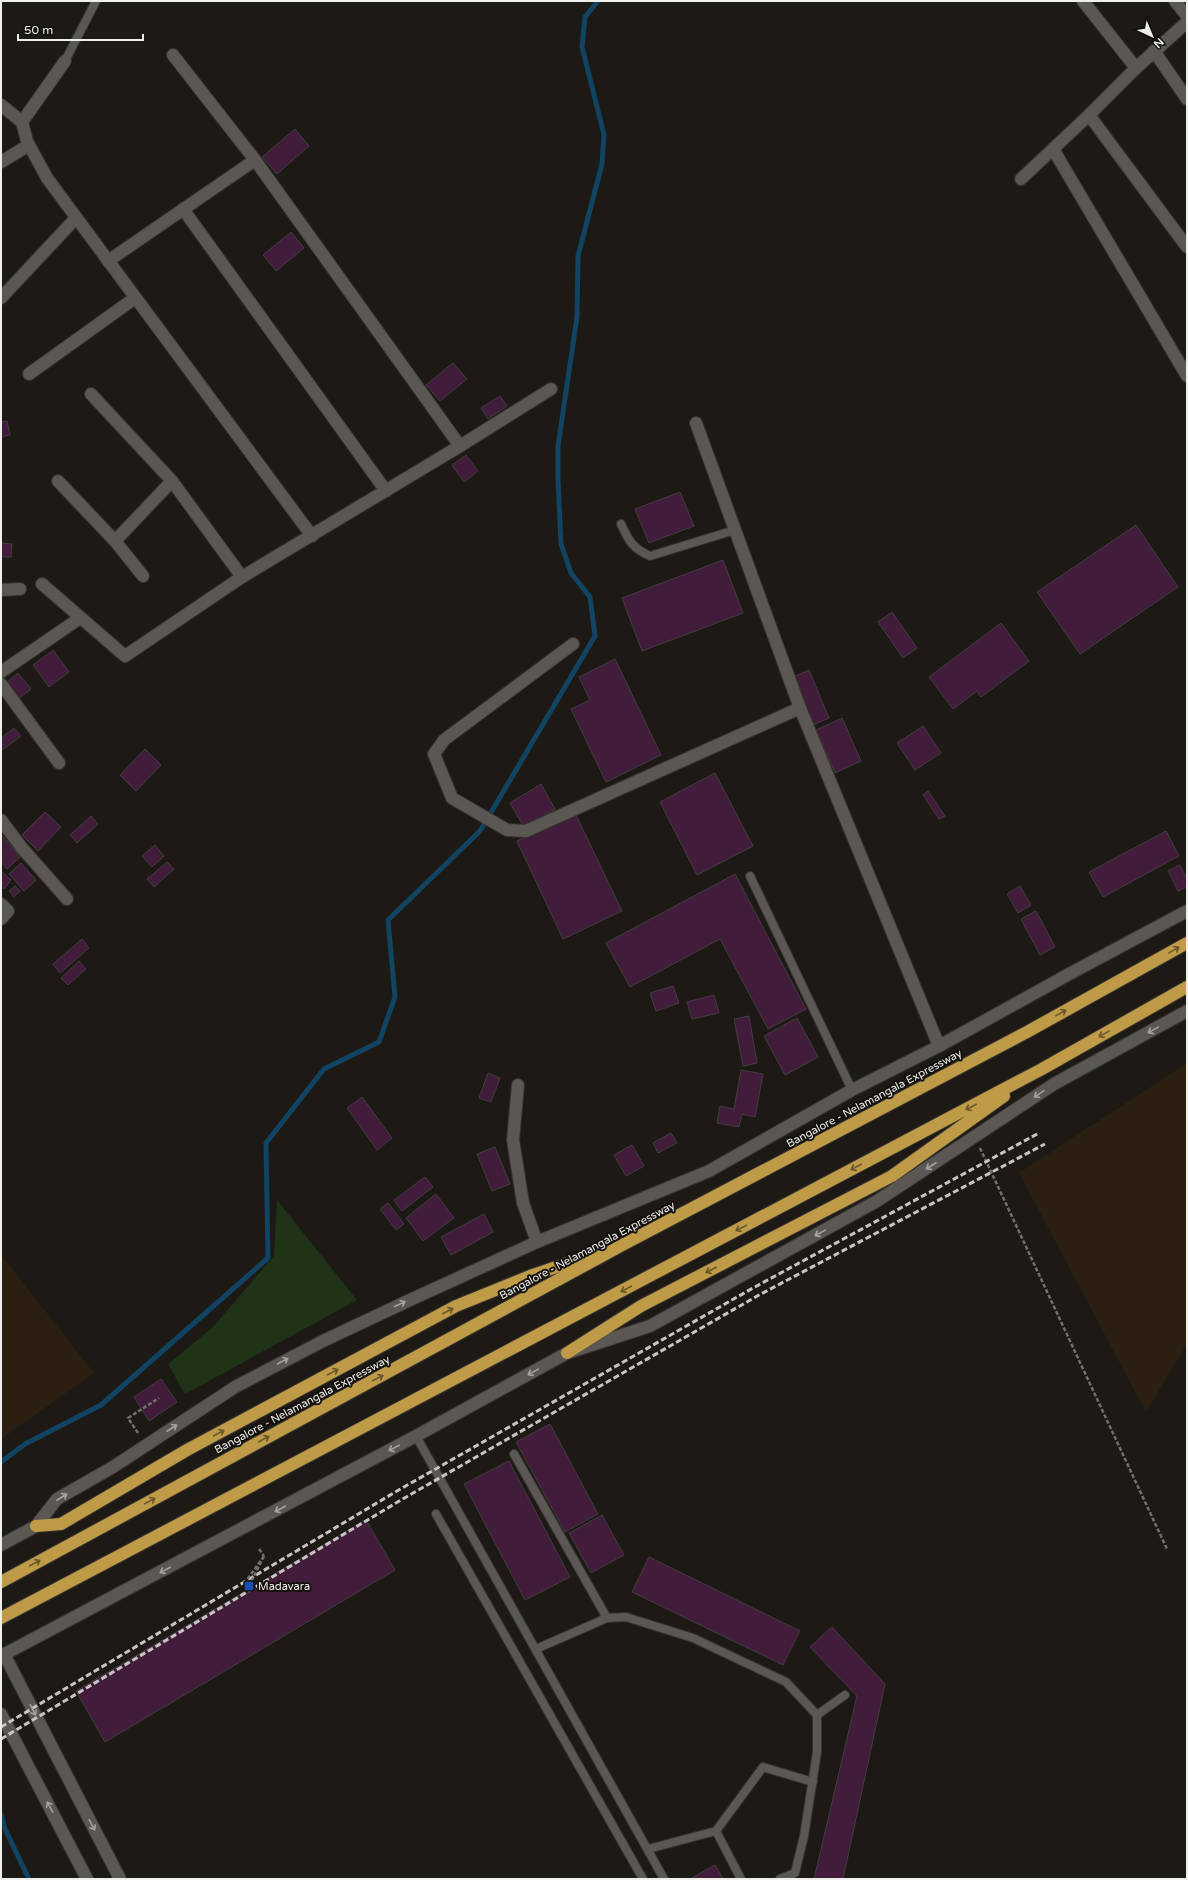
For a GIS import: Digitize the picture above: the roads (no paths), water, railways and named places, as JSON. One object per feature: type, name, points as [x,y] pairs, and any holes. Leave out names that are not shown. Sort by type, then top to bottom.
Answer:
[{"type":"highway","name":"Bangalore - Nelamangala Expressway","points":[[1,1582],[626,1243],[1026,1032],[1187,943]]},
{"type":"highway","points":[[3,1618],[1042,1069],[1187,987]]},
{"type":"highway","points":[[567,1353],[640,1306],[892,1176],[1042,1069]]},
{"type":"highway","points":[[36,1526],[61,1524],[187,1450],[456,1306],[530,1276],[626,1243]]},
{"type":"street","points":[[1083,1],[1136,68]]},
{"type":"street","points":[[1175,1],[1187,16]]},
{"type":"street","points":[[1021,179],[1136,68],[1187,22]]},
{"type":"street","points":[[1154,51],[1187,100]]},
{"type":"street","points":[[173,55],[255,160],[460,446]]},
{"type":"street","points":[[22,122],[65,61]]},
{"type":"street","points":[[1,105],[22,122],[29,145],[47,178],[312,536]]},
{"type":"street","points":[[1089,115],[1187,248]]},
{"type":"street","points":[[1,162],[29,145]]},
{"type":"street","points":[[1053,149],[1187,376]]},
{"type":"street","points":[[108,261],[255,160]]},
{"type":"street","points":[[183,209],[386,491]]},
{"type":"street","points":[[1,298],[76,218]]},
{"type":"street","points":[[29,374],[135,298]]},
{"type":"street","points":[[42,584],[125,656],[242,577],[460,446],[551,389]]},
{"type":"street","points":[[91,394],[172,481],[242,577]]},
{"type":"street","points":[[696,423],[800,708],[939,1046]]},
{"type":"street","points":[[58,481],[115,541],[143,576]]},
{"type":"street","points":[[115,541],[172,481]]},
{"type":"street","points":[[1,590],[20,589]]},
{"type":"street","points":[[1,672],[80,618]]},
{"type":"street","points":[[573,644],[444,740],[434,754],[452,798],[507,830],[526,831],[800,708]]},
{"type":"street","points":[[1,684],[59,763]]},
{"type":"street","points":[[1,820],[22,848],[67,899]]},
{"type":"street","points":[[1,904],[8,911],[1,919]]},
{"type":"street","points":[[1,1545],[36,1526],[57,1499],[113,1467],[235,1387],[322,1340],[537,1242],[710,1171],[852,1090],[939,1046],[1187,911]]},
{"type":"street","points":[[120,1879],[2,1653],[416,1436],[567,1353],[650,1326],[877,1201],[1054,1084],[1187,1011]]},
{"type":"street","points":[[518,1085],[513,1140],[523,1203],[537,1242]]},
{"type":"street","points":[[1,1714],[87,1879]]},
{"type":"lane","points":[[65,61],[96,1]]},
{"type":"lane","points":[[621,524],[630,543],[639,551],[650,556],[735,530]]},
{"type":"lane","points":[[750,876],[852,1090]]},
{"type":"lane","points":[[416,1436],[664,1879]]},
{"type":"lane","points":[[514,1454],[607,1618]]},
{"type":"lane","points":[[436,1514],[643,1879]]},
{"type":"lane","points":[[536,1649],[607,1618],[626,1617],[693,1638],[786,1682],[817,1715],[817,1752],[804,1836],[795,1873],[780,1879]]},
{"type":"lane","points":[[817,1715],[845,1695]]},
{"type":"lane","points":[[648,1849],[716,1831],[763,1767],[812,1782]]},
{"type":"lane","points":[[716,1831],[741,1879]]},
{"type":"waterway","points":[[1,1462],[25,1444],[101,1405],[268,1258],[266,1143],[324,1069],[379,1042],[395,997],[388,920],[480,831],[595,636],[590,597],[571,573],[561,544],[558,446],[577,317],[578,256],[602,164],[604,135],[582,47],[585,17],[598,1]]},
{"type":"waterway","points":[[1,1814],[5,1829],[29,1879]]},
{"type":"railway","points":[[1,1727],[397,1491],[753,1288],[1039,1133]]},
{"type":"railway","points":[[1,1739],[401,1500],[759,1295],[1045,1144]]},
{"type":"place","name":"Madavara","points":[[249,1586]]}]
